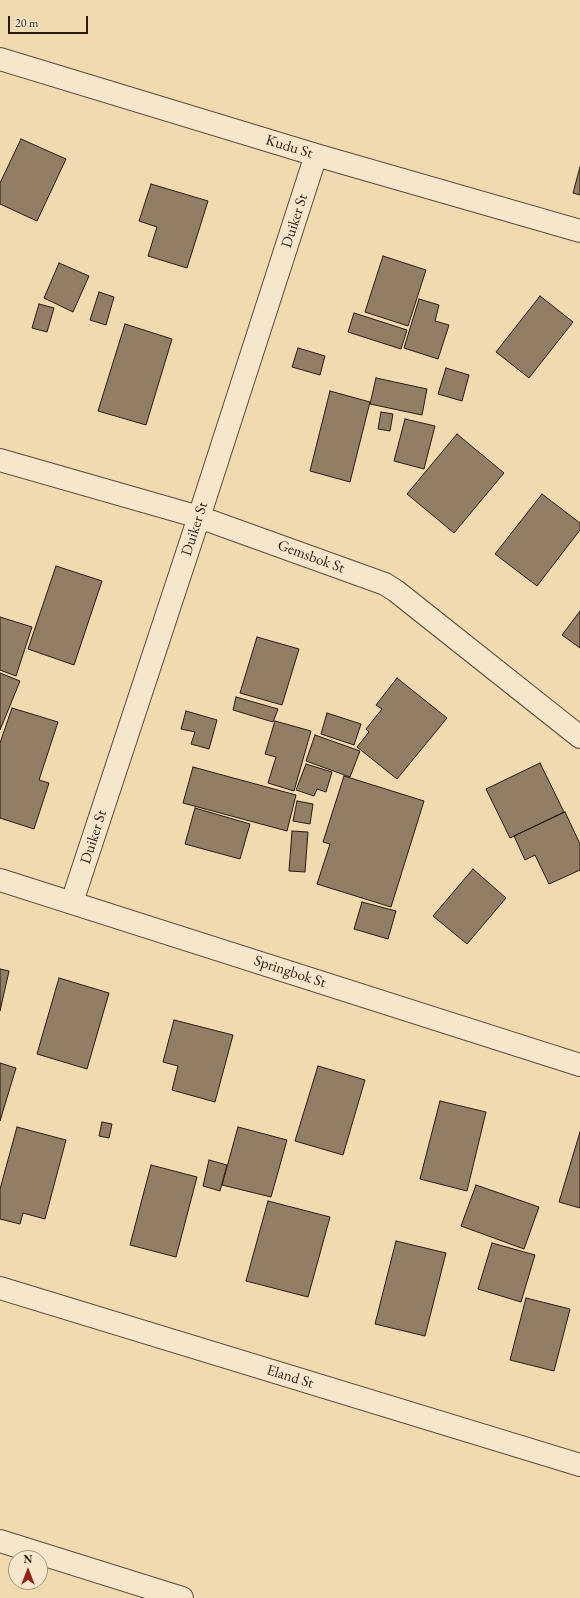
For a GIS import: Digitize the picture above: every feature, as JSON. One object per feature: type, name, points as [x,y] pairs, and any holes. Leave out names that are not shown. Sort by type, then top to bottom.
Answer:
[{"type":"street","name":"Kudu St","points":[[0,58],[316,155],[580,231]]},
{"type":"street","name":"Duiker St","points":[[72,902],[316,155]]},
{"type":"street","name":"Gemsbok St","points":[[0,460],[199,517],[385,584],[396,591],[580,737]]},
{"type":"street","name":"Springbok St","points":[[0,880],[580,1065]]},
{"type":"street","name":"Eland St","points":[[0,1288],[580,1465]]},
{"type":"street","points":[[0,1541],[182,1598]]},
{"type":"building","points":[[21,139],[66,159],[37,221],[0,204],[0,183]]},
{"type":"building","points":[[580,167],[580,195],[573,193]]},
{"type":"building","points":[[151,184],[208,201],[187,268],[148,256],[157,227],[139,221]]},
{"type":"building","points":[[383,256],[426,270],[408,326],[365,312]]},
{"type":"building","points":[[59,263],[89,276],[73,312],[44,298]]},
{"type":"building","points":[[99,292],[114,297],[106,325],[90,320]]},
{"type":"building","points":[[540,296],[573,322],[529,378],[496,352]]},
{"type":"building","points":[[419,299],[439,305],[435,321],[449,325],[438,359],[404,348]]},
{"type":"building","points":[[39,304],[54,308],[47,332],[32,328]]},
{"type":"building","points":[[354,313],[407,330],[401,349],[348,332]]},
{"type":"building","points":[[125,324],[172,339],[146,425],[98,411]]},
{"type":"building","points":[[298,348],[325,356],[320,375],[292,367]]},
{"type":"building","points":[[446,368],[469,375],[462,401],[438,394]]},
{"type":"building","points":[[376,378],[427,389],[422,415],[370,404]]},
{"type":"building","points":[[330,391],[370,402],[350,482],[310,471]]},
{"type":"building","points":[[381,412],[393,414],[390,431],[378,429]]},
{"type":"building","points":[[405,419],[435,426],[424,469],[394,461]]},
{"type":"building","points":[[457,434],[504,473],[454,533],[407,494]]},
{"type":"building","points":[[542,494],[580,523],[580,530],[537,586],[495,554]]},
{"type":"building","points":[[56,566],[102,581],[74,665],[28,649]]},
{"type":"building","points":[[580,611],[580,648],[562,635]]},
{"type":"building","points":[[0,617],[32,627],[16,676],[0,670]]},
{"type":"building","points":[[257,637],[299,649],[282,705],[240,693]]},
{"type":"building","points":[[0,673],[20,681],[0,730]]},
{"type":"building","points":[[397,678],[447,718],[397,779],[357,747],[369,732],[366,729],[382,709],[376,705]]},
{"type":"building","points":[[236,697],[278,709],[273,722],[233,710]]},
{"type":"building","points":[[12,708],[58,722],[39,780],[49,783],[34,829],[0,818],[0,743]]},
{"type":"building","points":[[186,711],[217,720],[209,749],[191,744],[195,732],[181,729]]},
{"type":"building","points":[[327,713],[361,724],[354,745],[321,734]]},
{"type":"building","points":[[275,721],[311,731],[294,791],[268,783],[276,757],[265,754]]},
{"type":"building","points":[[315,735],[360,751],[350,777],[306,761]]},
{"type":"building","points":[[540,763],[564,812],[510,838],[486,789]]},
{"type":"building","points":[[306,764],[332,772],[326,792],[317,789],[314,796],[296,790]]},
{"type":"building","points":[[193,767],[296,795],[287,831],[183,803]]},
{"type":"building","points":[[344,776],[424,801],[391,907],[317,884],[330,844],[323,842]]},
{"type":"building","points":[[297,801],[313,804],[310,824],[293,821]]},
{"type":"building","points":[[195,808],[250,824],[240,859],[185,844]]},
{"type":"building","points":[[565,812],[580,844],[580,870],[549,884],[535,855],[525,860],[514,836]]},
{"type":"building","points":[[292,831],[308,832],[305,872],[289,871]]},
{"type":"building","points":[[473,869],[506,898],[467,944],[433,916]]},
{"type":"building","points":[[362,902],[396,911],[388,939],[354,929]]},
{"type":"building","points":[[0,969],[9,971],[0,1011]]},
{"type":"building","points":[[59,978],[109,993],[87,1069],[37,1054]]},
{"type":"building","points":[[174,1020],[233,1035],[215,1102],[172,1090],[178,1066],[163,1062]]},
{"type":"building","points":[[0,1063],[16,1068],[0,1121]]},
{"type":"building","points":[[318,1066],[365,1080],[343,1155],[295,1141]]},
{"type":"building","points":[[440,1101],[486,1112],[467,1191],[420,1179]]},
{"type":"building","points":[[102,1122],[112,1124],[109,1138],[99,1136]]},
{"type":"building","points":[[17,1127],[66,1140],[45,1219],[23,1213],[20,1224],[0,1219],[0,1189]]},
{"type":"building","points":[[238,1127],[287,1140],[271,1197],[222,1185]]},
{"type":"building","points":[[580,1132],[580,1208],[559,1202]]},
{"type":"building","points":[[209,1160],[227,1165],[220,1191],[203,1186]]},
{"type":"building","points":[[151,1165],[197,1177],[176,1257],[130,1245]]},
{"type":"building","points":[[476,1185],[539,1207],[524,1249],[461,1226]]},
{"type":"building","points":[[268,1201],[330,1217],[308,1297],[246,1281]]},
{"type":"building","points":[[396,1241],[446,1253],[425,1336],[375,1324]]},
{"type":"building","points":[[492,1243],[535,1255],[521,1302],[478,1289]]},
{"type":"building","points":[[526,1298],[570,1309],[554,1371],[510,1360]]}]
